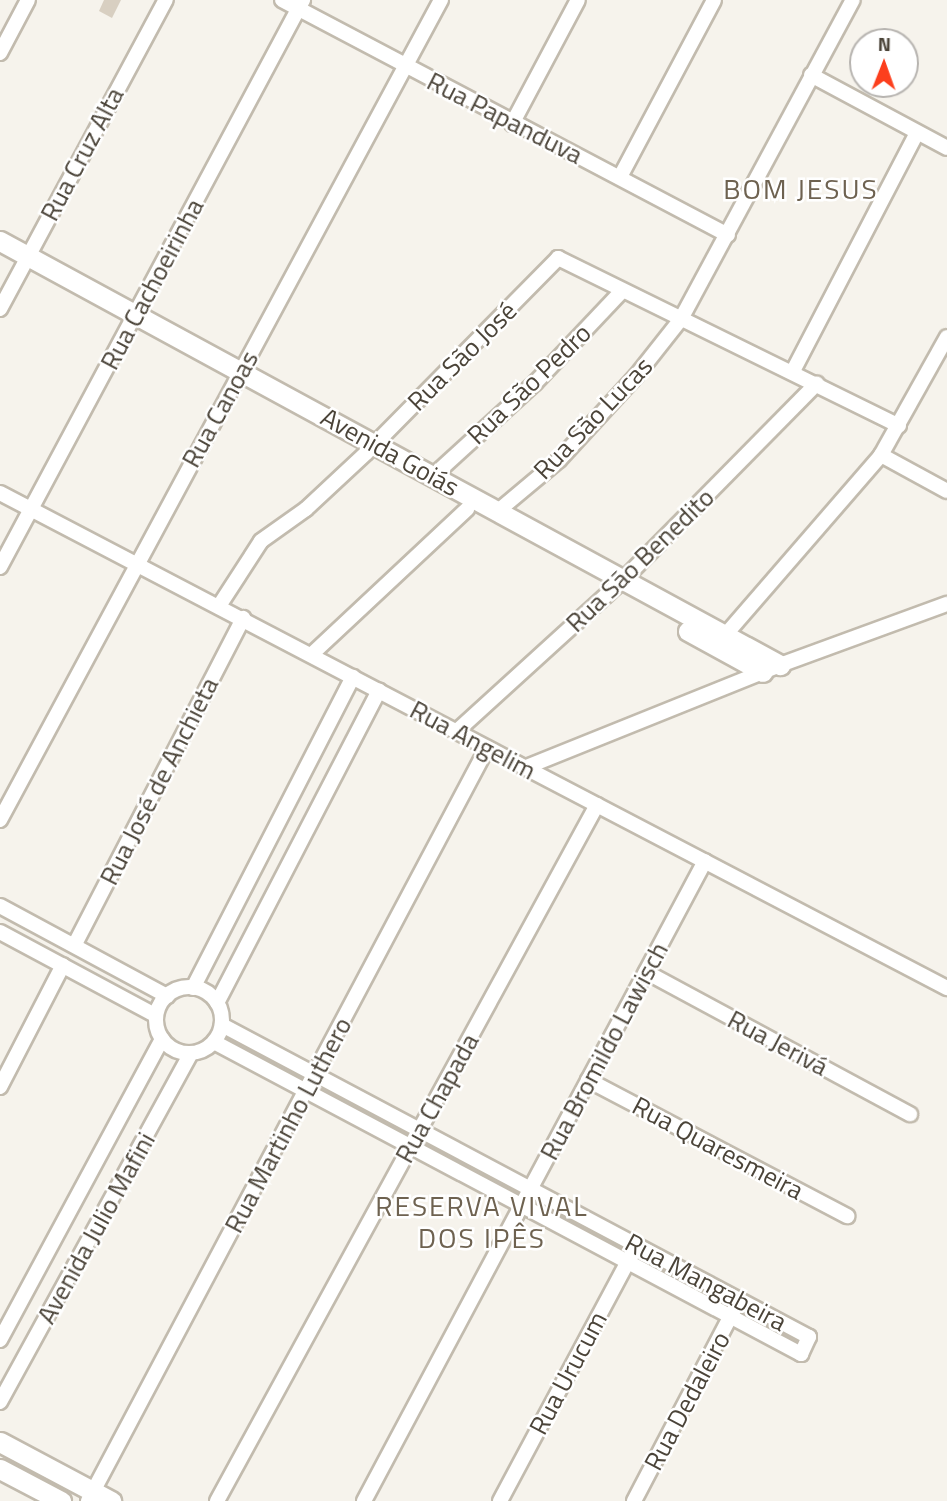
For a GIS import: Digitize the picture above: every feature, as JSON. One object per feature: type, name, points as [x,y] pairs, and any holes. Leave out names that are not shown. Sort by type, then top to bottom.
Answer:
[{"type":"street","points":[[0,53],[28,0]]},
{"type":"street","name":"Rua Cruz Alta","points":[[0,309],[166,0]]},
{"type":"street","name":"Rua Papanduva","points":[[282,0],[301,5],[406,67],[728,236]]},
{"type":"street","name":"Rua Canoas","points":[[0,820],[135,564],[442,0]]},
{"type":"street","points":[[512,124],[578,0]]},
{"type":"street","points":[[620,177],[714,0]]},
{"type":"street","name":"Rua São Lucas","points":[[498,511],[559,460],[636,376],[681,319],[853,0]]},
{"type":"street","name":"Rua Cachoeirinha","points":[[0,567],[301,5]]},
{"type":"street","points":[[811,75],[947,148]]},
{"type":"street","points":[[793,371],[917,133]]},
{"type":"street","name":"Avenida Goiás","points":[[0,241],[25,261]]},
{"type":"street","name":"Avenida Goiás","points":[[0,253],[25,261],[133,318],[370,448],[467,509],[618,585],[771,668]]},
{"type":"street","name":"Rua São José","points":[[219,606],[261,541],[306,509],[558,258],[622,291]]},
{"type":"street","points":[[622,291],[793,371],[899,426]]},
{"type":"street","name":"Rua São Pedro","points":[[433,476],[535,383],[622,291]]},
{"type":"street","points":[[721,641],[881,455],[947,337]]},
{"type":"street","name":"Rua São Benedito","points":[[457,731],[618,585],[817,383]]},
{"type":"street","name":"Avenida Goiás","points":[[370,448],[433,476],[498,511],[618,585]]},
{"type":"street","points":[[881,455],[947,491]]},
{"type":"street","name":"Rua Angelim","points":[[0,493],[947,988]]},
{"type":"street","points":[[311,655],[467,509]]},
{"type":"street","points":[[524,768],[771,668],[947,604]]},
{"type":"street","name":"Rua José de Anchieta","points":[[75,944],[243,618]]},
{"type":"street","points":[[155,1015],[167,996],[193,988],[353,677]]},
{"type":"street","points":[[0,932],[155,1015],[162,1040],[170,1047],[191,1053],[214,1042],[222,1025],[217,1003],[379,691]]},
{"type":"street","name":"Rua Martinho Luthero","points":[[90,1496],[487,748]]},
{"type":"street","name":"Rua Chapada","points":[[217,1501],[597,805]]},
{"type":"street","name":"Rua Bromildo Lawisch","points":[[364,1501],[705,861]]},
{"type":"street","points":[[0,906],[75,944],[167,996]]},
{"type":"street","points":[[0,1087],[64,965]]},
{"type":"street","name":"Rua Jerivá","points":[[646,972],[910,1114]]},
{"type":"street","points":[[193,988],[217,1003]]},
{"type":"street","name":"Rua Mangabeira","points":[[214,1042],[801,1354],[809,1337],[222,1025]]},
{"type":"street","name":"Avenida Julio Mafini","points":[[0,1340],[162,1040]]},
{"type":"street","name":"Avenida Julio Mafini","points":[[0,1402],[191,1053]]},
{"type":"street","name":"Rua Quaresmeira","points":[[589,1080],[847,1216]]},
{"type":"street","name":"Rua Urucum","points":[[500,1501],[637,1246]]},
{"type":"street","name":"Rua Dedaleiro","points":[[634,1501],[739,1300]]},
{"type":"street","points":[[0,1442],[90,1496],[111,1501]]},
{"type":"street","points":[[0,1469],[61,1501]]},
{"type":"building","points":[[104,0],[121,0],[112,18],[99,11]]},
{"type":"district","name":"BOM JESUS","points":[[801,189]]},
{"type":"district","name":"RESERVA VIVAL DOS IPÊS","points":[[482,1222]]}]
